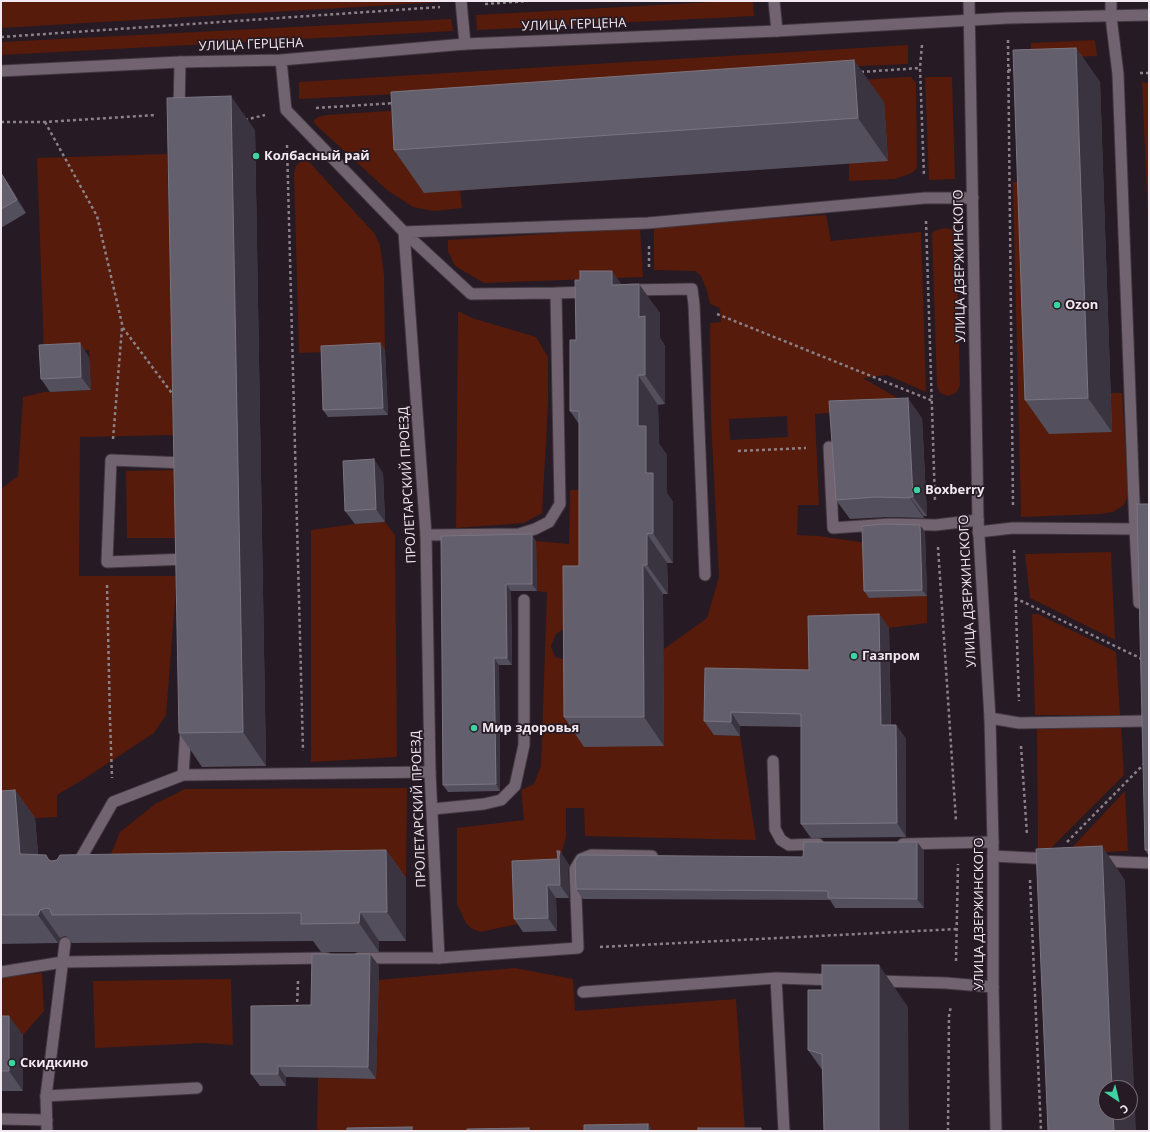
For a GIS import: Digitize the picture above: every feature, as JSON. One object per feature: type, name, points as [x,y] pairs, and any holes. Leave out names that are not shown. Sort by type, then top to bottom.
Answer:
[{"type":"street","points":[[774,1],[777,31]]},
{"type":"street","name":"УЛИЦА ДЗЕРЖИНСКОГО","points":[[969,1],[978,532],[990,718],[993,842],[993,987],[996,1131]]},
{"type":"street","points":[[1111,1],[1111,17],[1118,74],[1138,510],[1135,529],[1140,613]]},
{"type":"street","points":[[461,3],[465,44]]},
{"type":"street","name":"УЛИЦА ГЕРЦЕНА","points":[[1,71],[180,62],[281,60],[465,44],[777,31],[1008,18],[1149,15]]},
{"type":"street","points":[[281,60],[286,110],[404,232],[471,294],[603,291]]},
{"type":"street","points":[[179,118],[180,62]]},
{"type":"street","points":[[404,232],[648,223],[925,198],[973,198]]},
{"type":"street","name":"ПРОЛЕТАРСКИЙ ПРОЕЗД","points":[[404,232],[426,535],[430,772],[433,809],[439,958]]},
{"type":"street","points":[[618,290],[692,289],[694,305],[705,575]]},
{"type":"street","points":[[426,535],[519,534],[535,529],[549,522],[560,504],[556,293]]},
{"type":"street","points":[[829,447],[833,528],[890,524],[936,524],[978,520]]},
{"type":"street","points":[[185,463],[111,460],[107,562],[188,559]]},
{"type":"street","points":[[978,532],[1013,528],[1135,529]]},
{"type":"street","points":[[433,809],[484,804],[501,800],[514,786],[524,745],[524,600]]},
{"type":"street","points":[[990,718],[1019,723],[1145,717],[1148,759]]},
{"type":"street","points":[[183,775],[187,720]]},
{"type":"street","points":[[773,761],[775,829],[781,840],[789,845],[833,844]]},
{"type":"street","points":[[75,877],[81,858],[113,802],[183,775],[303,775],[430,772]]},
{"type":"street","points":[[895,844],[958,844],[993,842]]},
{"type":"street","points":[[1,972],[63,962],[299,958],[439,958],[578,948],[575,869],[581,859],[591,855],[660,856]]},
{"type":"street","points":[[993,856],[1065,860]]},
{"type":"street","points":[[1088,861],[1149,863]]},
{"type":"street","points":[[1,1119],[47,1125],[46,1096],[66,943]]},
{"type":"street","points":[[776,978],[784,1131]]},
{"type":"street","points":[[583,992],[776,978],[846,980]]},
{"type":"street","points":[[869,981],[993,987]]},
{"type":"street","points":[[46,1096],[197,1088]]},
{"type":"path","points":[[1,37],[461,3],[528,1]]},
{"type":"path","points":[[857,72],[920,68],[933,401],[936,524],[958,844],[955,984],[949,1016],[948,1131]]},
{"type":"path","points":[[1024,70],[1008,70],[1013,528],[1019,723],[1029,858],[1040,1131]]},
{"type":"path","points":[[1118,74],[1149,73]]},
{"type":"path","points":[[238,119],[246,120],[286,110],[397,103]]},
{"type":"path","points":[[286,110],[303,775]]},
{"type":"path","points":[[1,122],[179,118]]},
{"type":"path","points":[[45,122],[97,216],[122,328],[111,460]]},
{"type":"path","points":[[648,223],[650,289]]},
{"type":"path","points":[[694,305],[933,401]]},
{"type":"path","points":[[122,328],[175,398]]},
{"type":"path","points":[[738,451],[829,447]]},
{"type":"path","points":[[107,562],[113,802]]},
{"type":"path","points":[[1015,598],[1142,659]]},
{"type":"path","points":[[1050,859],[1148,759]]},
{"type":"path","points":[[578,948],[957,929]]},
{"type":"path","points":[[297,1010],[299,958]]},
{"type":"shaded area","points":[[1,1],[459,1],[1,28]]},
{"type":"shaded area","points":[[753,1],[754,16],[477,30],[476,15]]},
{"type":"shaded area","points":[[451,19],[453,31],[1,55],[1,42]]},
{"type":"shaded area","points":[[1095,40],[1097,56],[1031,59],[1031,43]]},
{"type":"shaded area","points":[[908,45],[908,64],[299,99],[299,82]]},
{"type":"shaded area","points":[[905,77],[911,77],[916,83],[917,168],[912,173],[895,179],[849,181],[849,163],[460,190],[462,208],[434,211],[413,207],[387,190],[313,121],[318,117],[327,115]]},
{"type":"shaded area","points":[[925,77],[952,77],[955,179],[929,180]]},
{"type":"shaded area","points":[[1142,82],[1149,83],[1149,240]]},
{"type":"shaded area","points":[[167,154],[175,409],[174,435],[80,437],[79,576],[177,576],[166,715],[154,733],[57,795],[57,817],[1,820],[1,489],[18,476],[23,397],[44,392],[91,390],[89,350],[44,352],[37,158]]},
{"type":"shaded area","points":[[307,161],[374,233],[380,245],[384,275],[385,350],[299,353],[294,173],[296,166],[300,162]]},
{"type":"shaded area","points":[[1040,181],[1110,393],[1122,393],[1128,494],[1124,505],[1113,512],[1100,514],[1021,517],[1013,182]]},
{"type":"shaded area","points":[[826,215],[831,241],[921,232],[926,392],[887,375],[863,378],[913,407],[815,414],[819,505],[798,505],[797,535],[819,536],[867,543],[927,596],[927,623],[889,628],[819,683],[715,735],[740,736],[756,840],[585,836],[584,808],[566,808],[566,837],[556,873],[523,923],[480,932],[471,928],[466,923],[457,904],[457,828],[524,820],[521,790],[534,784],[541,766],[547,592],[537,591],[536,541],[569,544],[570,490],[600,490],[564,629],[556,634],[551,646],[555,657],[567,660],[664,729],[664,649],[707,618],[719,577],[711,420],[710,323],[721,322],[720,308],[710,304],[701,276],[695,271],[654,270],[654,226]],"holes":[[[787,416],[788,437],[730,440],[729,419]]]},
{"type":"shaded area","points":[[640,228],[643,277],[484,283],[455,266],[448,251],[448,240]]},
{"type":"shaded area","points":[[945,228],[956,230],[960,386],[956,393],[948,396],[940,393],[937,387],[932,233]]},
{"type":"shaded area","points":[[458,311],[472,318],[536,337],[548,357],[548,404],[542,513],[524,523],[456,528]]},
{"type":"shaded area","points":[[174,470],[176,538],[127,538],[126,471]]},
{"type":"shaded area","points":[[385,522],[395,535],[397,757],[311,762],[311,530],[355,524]]},
{"type":"shaded area","points":[[1111,552],[1115,640],[1030,598],[1025,554]]},
{"type":"shaded area","points":[[1032,614],[1038,614],[1116,652],[1120,715],[1035,715]]},
{"type":"shaded area","points":[[1037,727],[1121,727],[1124,775],[1051,848],[1038,849]]},
{"type":"shaded area","points":[[407,788],[406,878],[99,883],[120,832],[155,804],[185,789]]},
{"type":"shaded area","points":[[1125,791],[1128,851],[1066,854]]},
{"type":"shaded area","points":[[515,968],[573,979],[575,1011],[736,999],[745,1131],[317,1131],[318,1078],[376,1079],[378,980]]},
{"type":"shaded area","points":[[42,973],[44,1011],[23,1035],[1,1035],[1,977]]},
{"type":"shaded area","points":[[231,979],[233,1045],[202,1043],[95,1048],[93,981]]},
{"type":"building","points":[[1076,48],[1088,398],[1025,400],[1013,50]]},
{"type":"building","points":[[854,60],[858,118],[394,150],[391,92]]},
{"type":"building","points":[[231,96],[243,732],[179,733],[167,98]]},
{"type":"building","points":[[1,173],[17,200],[1,209]]},
{"type":"building","points":[[580,271],[612,271],[612,285],[639,284],[639,317],[645,316],[645,375],[638,375],[638,426],[646,426],[646,473],[653,473],[653,533],[647,534],[647,565],[643,565],[644,717],[564,717],[563,566],[579,566],[579,411],[570,411],[570,340],[576,340],[575,280],[580,280]]},
{"type":"building","points":[[80,343],[81,377],[41,379],[39,345]]},
{"type":"building","points":[[380,343],[383,408],[323,410],[321,346]]},
{"type":"building","points":[[908,398],[913,497],[876,497],[836,500],[829,401]]},
{"type":"building","points":[[374,459],[376,509],[345,511],[343,461]]},
{"type":"building","points":[[1137,504],[1149,504],[1149,850],[1145,850]]},
{"type":"building","points":[[885,524],[920,525],[922,590],[864,591],[862,526]]},
{"type":"building","name":"Мир здоровья","points":[[532,534],[532,584],[506,584],[507,658],[494,658],[496,784],[443,785],[441,536]]},
{"type":"building","points":[[879,614],[881,725],[896,725],[897,823],[801,824],[801,714],[731,712],[731,722],[704,721],[705,668],[809,670],[808,616]]},
{"type":"building","points":[[15,790],[20,854],[46,855],[51,861],[57,860],[60,855],[386,850],[387,912],[360,912],[359,923],[301,924],[301,913],[52,915],[50,909],[46,908],[40,910],[38,915],[1,915],[1,791]]},
{"type":"building","points":[[804,842],[917,842],[917,899],[828,898],[828,891],[576,889],[575,861],[579,855],[803,857]]},
{"type":"building","points":[[1102,846],[1112,1080],[1098,1080],[1098,1120],[1113,1120],[1114,1131],[1048,1131],[1036,849]]},
{"type":"building","points":[[557,851],[560,851],[560,885],[547,885],[548,918],[514,919],[512,861],[558,859]]},
{"type":"building","points":[[312,954],[370,954],[368,1067],[278,1066],[278,1074],[251,1074],[251,1006],[311,1005]]},
{"type":"building","points":[[822,965],[879,965],[879,1131],[824,1131],[822,1054],[808,1050],[808,990],[822,990]]},
{"type":"building","points":[[1,1016],[9,1016],[9,1071],[1,1071]]},
{"type":"building","points":[[648,1124],[648,1131],[584,1131],[584,1125]]},
{"type":"building","points":[[412,1127],[412,1131],[347,1131],[347,1128]]},
{"type":"building","points":[[529,1128],[529,1131],[467,1131],[467,1129]]},
{"type":"building","points":[[698,1128],[761,1128],[761,1131],[698,1131]]},
{"type":"place","name":"Колбасный рай","points":[[256,156]]},
{"type":"place","name":"Ozon","points":[[1057,305]]},
{"type":"place","name":"Boxberry","points":[[917,490]]},
{"type":"place","name":"Газпром","points":[[854,656]]},
{"type":"place","name":"Мир здоровья","points":[[474,728]]},
{"type":"place","name":"Скидкино","points":[[12,1063]]}]
